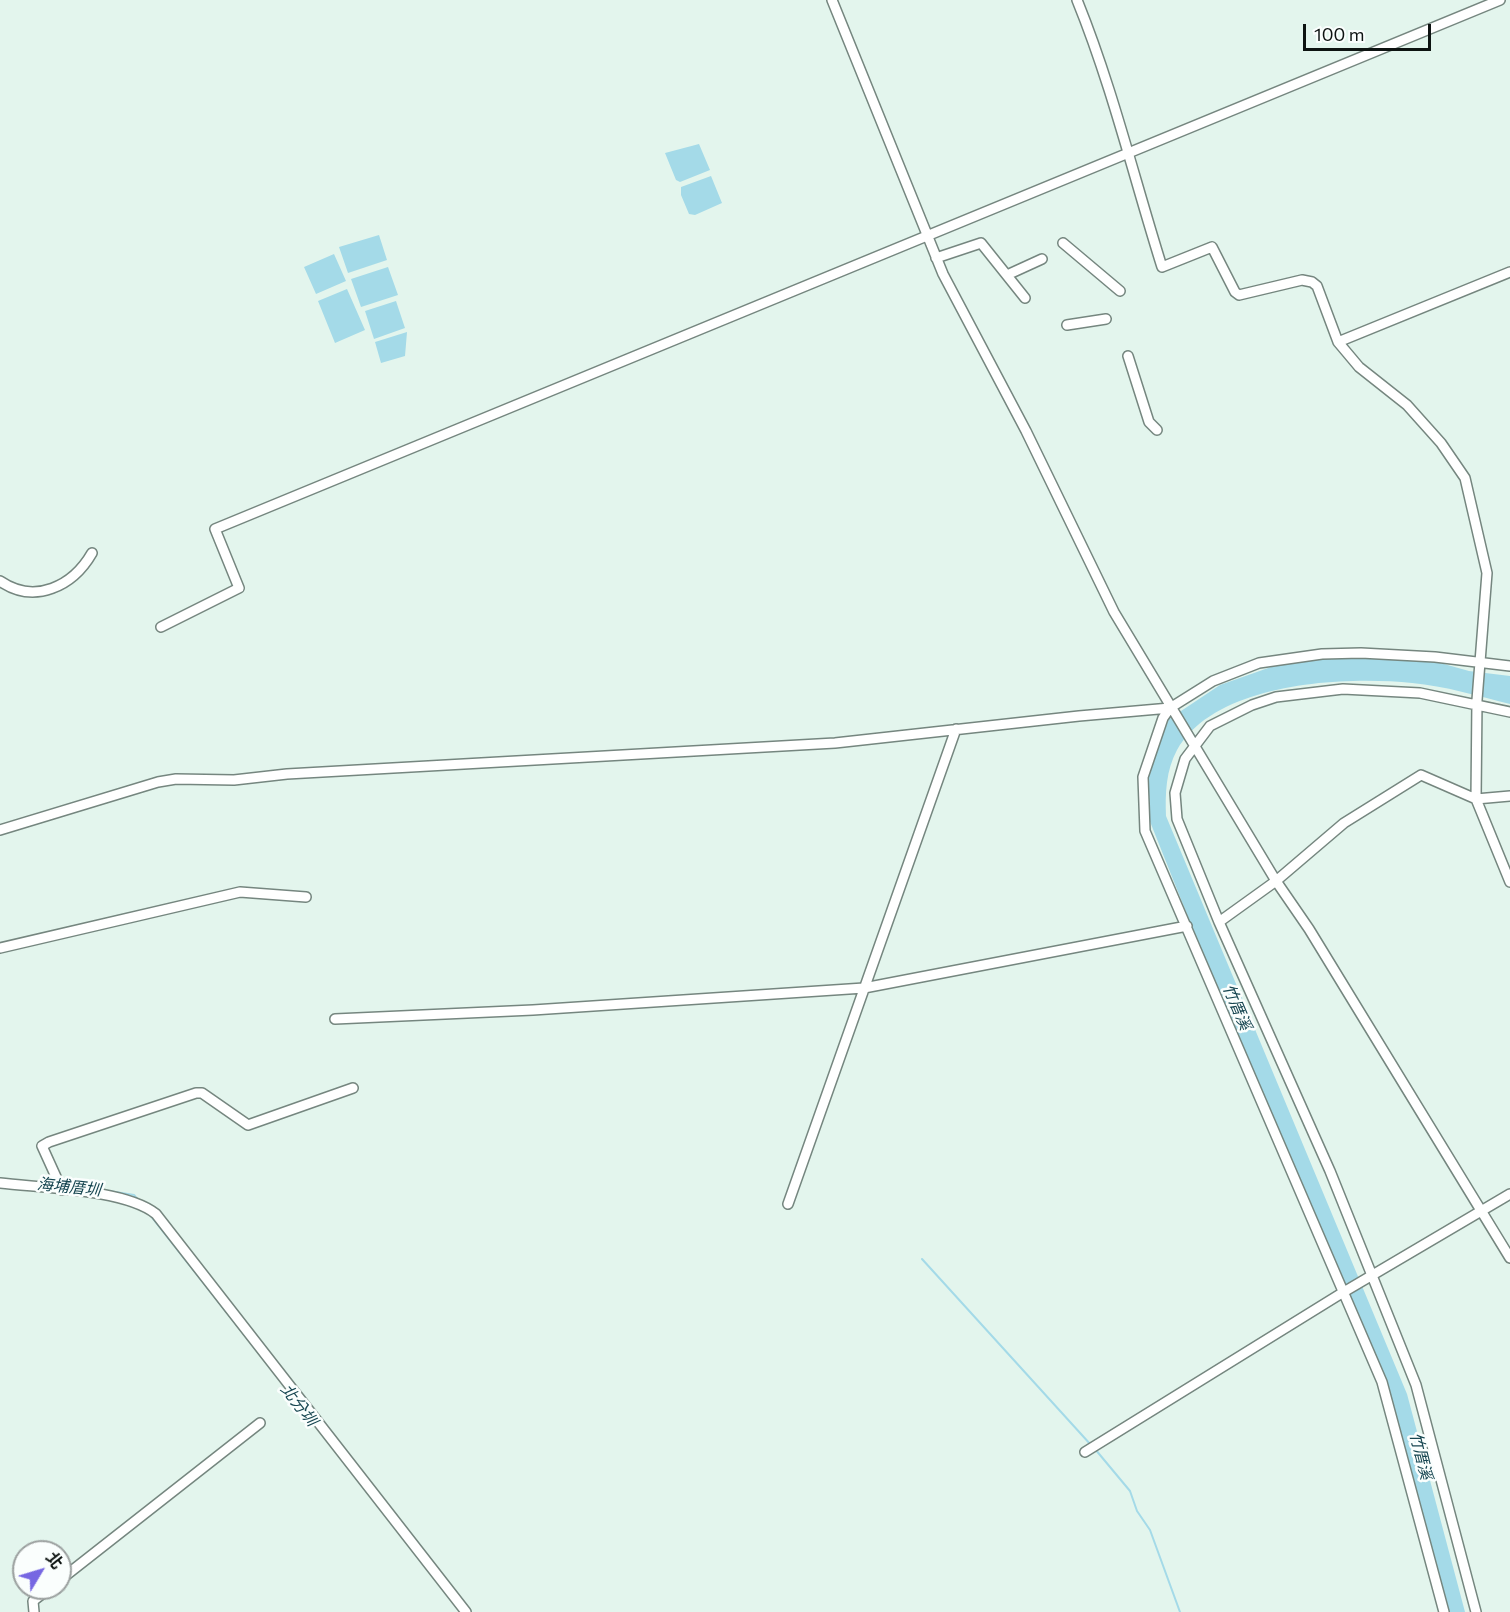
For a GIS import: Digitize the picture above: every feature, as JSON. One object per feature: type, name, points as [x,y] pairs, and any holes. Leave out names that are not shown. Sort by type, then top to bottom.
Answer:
[{"type":"street","points":[[832,0],[926,237],[1026,431],[1114,612],[1193,746],[1276,881],[1309,928],[1510,1258]]},
{"type":"street","points":[[1077,0],[1106,77],[1127,156],[1162,267],[1212,247],[1235,292],[1239,295],[1302,280],[1312,282],[1317,286],[1338,342],[1359,367],[1407,405],[1462,471],[1487,573],[1477,703],[1476,799],[1510,882]]},
{"type":"street","points":[[161,627],[239,588],[215,529],[632,355],[1127,156],[1500,0]]},
{"type":"street","points":[[936,258],[981,243],[1025,298]]},
{"type":"street","points":[[1063,243],[1120,291]]},
{"type":"street","points":[[1007,276],[1042,260]]},
{"type":"street","points":[[1338,342],[1510,272]]},
{"type":"street","points":[[1067,325],[1106,320]]},
{"type":"street","points":[[1128,356],[1149,422],[1157,430]]},
{"type":"street","points":[[0,580],[20,590],[48,590],[68,582],[83,568],[93,553]]},
{"type":"street","points":[[1444,1612],[1382,1382],[1145,831],[1142,800],[1143,777],[1163,718],[1170,708],[1213,681],[1259,663],[1322,654],[1361,653],[1435,657],[1510,666]]},
{"type":"street","points":[[1476,1612],[1416,1385],[1330,1171],[1219,922],[1176,812],[1178,774],[1193,746],[1210,726],[1252,705],[1276,697],[1342,689],[1420,693],[1477,703],[1510,712]]},
{"type":"street","points":[[0,830],[158,782],[176,779],[234,780],[287,774],[835,743],[1170,708]]},
{"type":"street","points":[[788,1204],[956,729]]},
{"type":"street","points":[[1219,922],[1276,881],[1344,823],[1421,775],[1476,799],[1510,796]]},
{"type":"street","points":[[0,948],[240,892],[306,897]]},
{"type":"street","points":[[335,1019],[533,1010],[864,988],[1187,926]]},
{"type":"street","points":[[62,1191],[42,1146],[49,1142],[201,1093],[248,1125],[353,1088]]},
{"type":"street","points":[[0,1183],[126,1199],[143,1203],[156,1214],[296,1393],[459,1610]]},
{"type":"street","points":[[1085,1452],[1342,1293],[1510,1194]]},
{"type":"street","points":[[287,1400],[296,1393]]},
{"type":"street","points":[[72,1571],[260,1423]]},
{"type":"water","points":[[699,144],[710,170],[680,182],[676,180],[665,153]]},
{"type":"water","points":[[711,176],[722,203],[695,215],[689,214],[681,195],[681,187]]},
{"type":"water","points":[[379,235],[387,260],[348,273],[339,247]]},
{"type":"water","points":[[334,254],[346,281],[316,294],[304,267]]},
{"type":"water","points":[[388,267],[398,295],[361,307],[351,279]]},
{"type":"water","points":[[347,289],[365,330],[335,343],[318,301]]},
{"type":"water","points":[[396,301],[405,328],[374,339],[365,311]]},
{"type":"water","points":[[407,332],[405,356],[381,363],[375,342]]},
{"type":"water","name":"竹厝溪","points":[[1333,656],[1426,659],[1469,671],[1510,676],[1510,704],[1437,686],[1384,681],[1318,683],[1284,688],[1251,697],[1221,710],[1196,727],[1177,750],[1170,766],[1167,782],[1166,816],[1407,1394],[1465,1612],[1447,1612],[1373,1359],[1243,1055],[1147,814],[1145,776],[1169,719],[1220,685],[1271,667]]},
{"type":"waterway","name":"海埔厝圳","points":[[109,1191],[134,1195],[139,1201]]},
{"type":"waterway","name":"北分圳","points":[[150,1215],[286,1388]]},
{"type":"waterway","points":[[922,1259],[1091,1445]]},
{"type":"waterway","points":[[1095,1449],[1130,1491],[1137,1511],[1150,1530],[1180,1612]]}]
